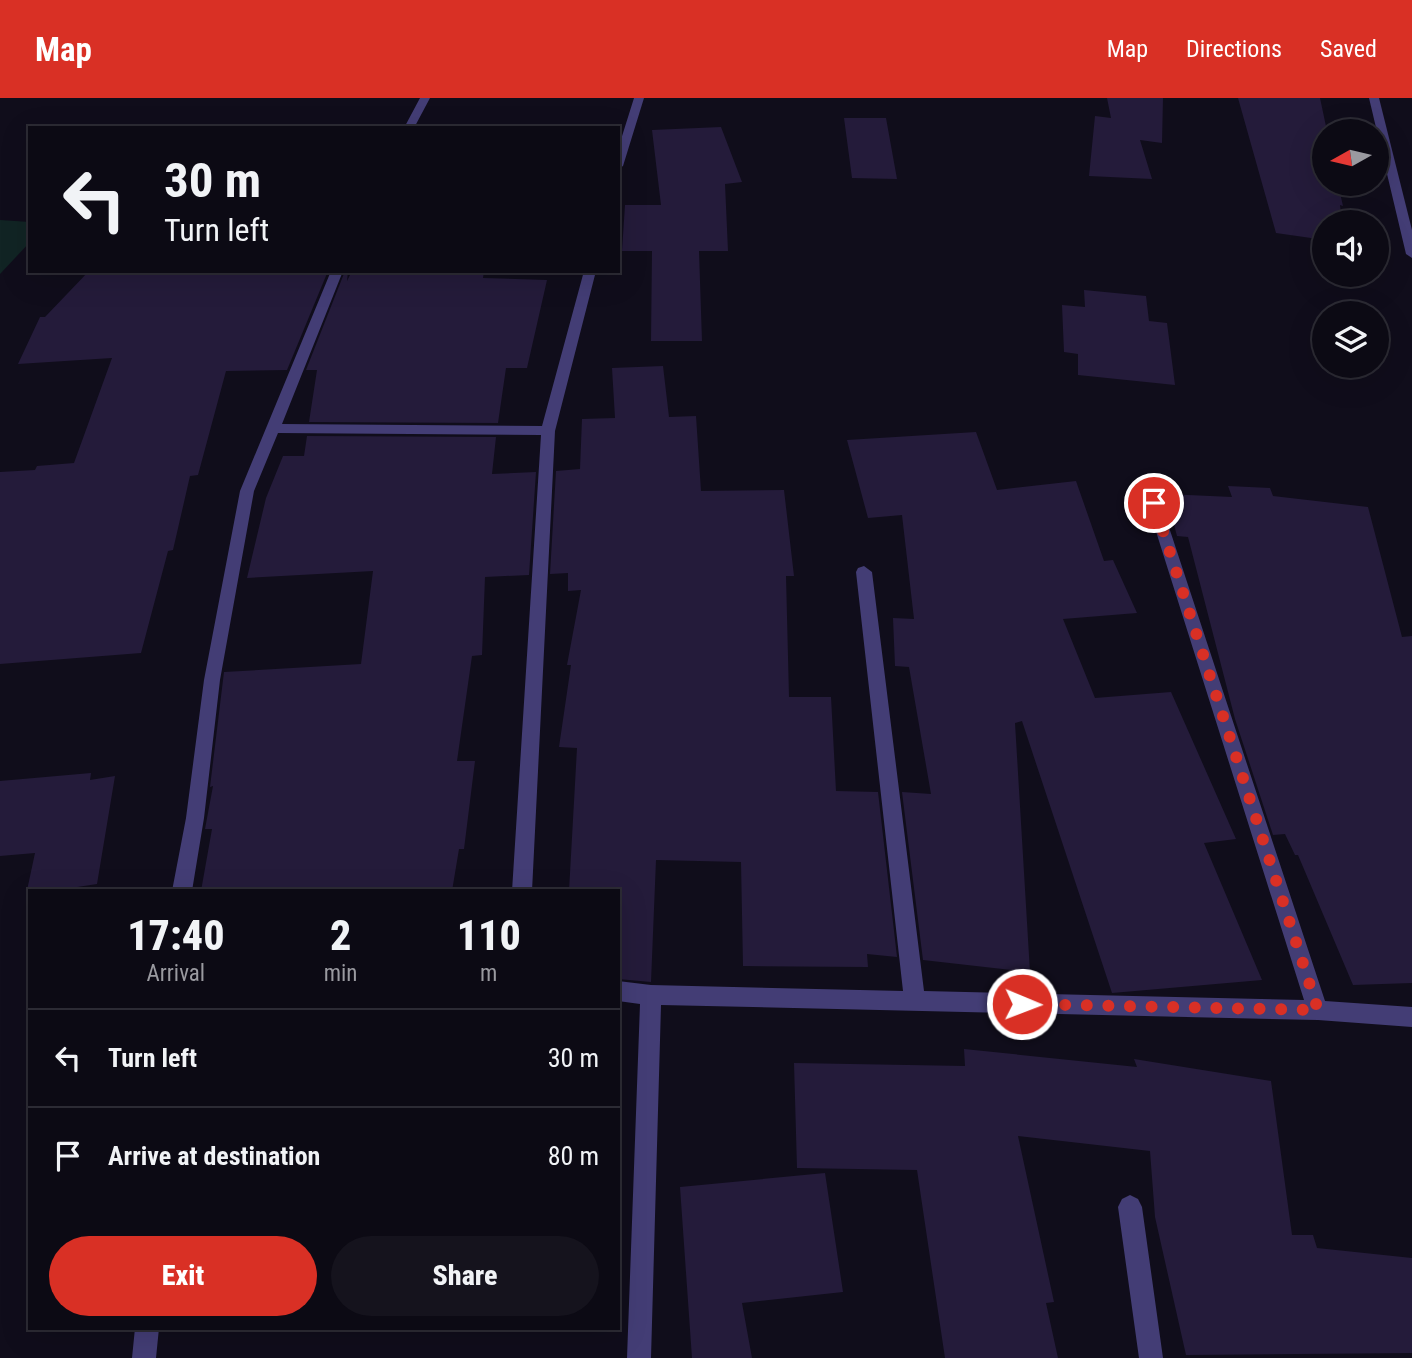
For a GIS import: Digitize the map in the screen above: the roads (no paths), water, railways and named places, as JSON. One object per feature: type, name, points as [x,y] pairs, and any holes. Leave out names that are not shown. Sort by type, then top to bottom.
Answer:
[{"type":"street","points":[[410,126],[425,98]]},
{"type":"street","points":[[620,160],[639,98]]},
{"type":"street","points":[[1374,98],[1412,254]]},
{"type":"street","points":[[181,889],[195,818],[212,680],[247,491],[336,273]]},
{"type":"street","points":[[522,889],[548,431],[589,273]]},
{"type":"street","points":[[272,428],[548,431]]},
{"type":"street","points":[[1154,503],[1318,1010]]},
{"type":"street","points":[[864,572],[915,1002]]},
{"type":"street","points":[[620,991],[651,995],[1318,1010],[1412,1017]]},
{"type":"street","points":[[639,1358],[651,995]]},
{"type":"street","points":[[1130,1207],[1151,1358]]},
{"type":"street","points":[[144,1358],[147,1330]]}]
